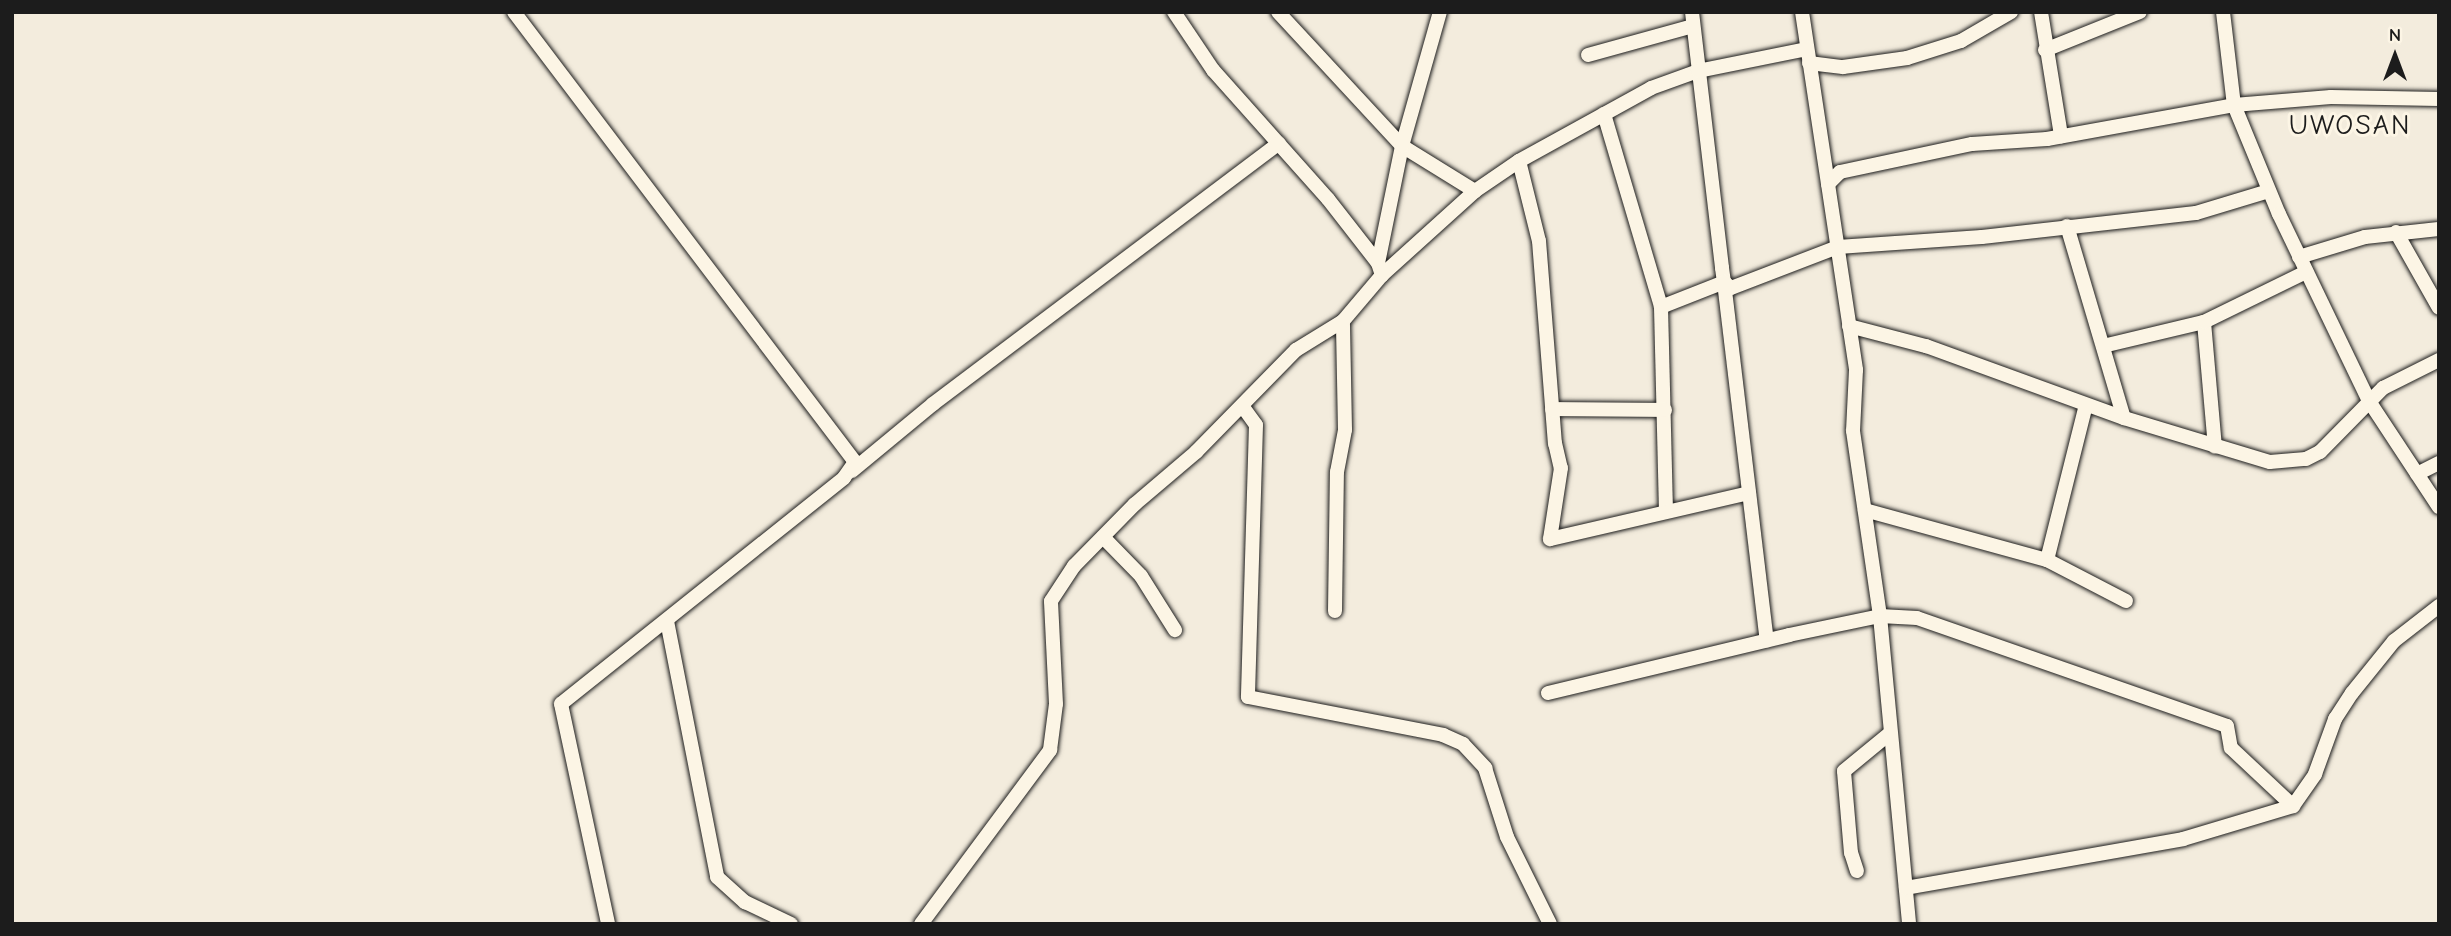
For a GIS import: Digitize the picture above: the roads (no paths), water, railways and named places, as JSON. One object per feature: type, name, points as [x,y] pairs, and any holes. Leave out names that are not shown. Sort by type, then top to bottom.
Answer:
[{"type":"street","points":[[514,12],[849,452],[855,462],[852,471]]},
{"type":"street","points":[[1174,12],[1213,70],[1279,143],[1380,270]]},
{"type":"street","points":[[1278,12],[1402,146],[1475,191]]},
{"type":"street","points":[[1380,270],[1402,146],[1440,12]]},
{"type":"street","points":[[1802,12],[1856,370],[1853,431],[1880,616],[1889,734],[1909,924]]},
{"type":"street","points":[[922,924],[1050,750],[1056,704],[1051,601],[1074,566],[1243,407],[1296,350],[1342,321],[1380,270],[1475,191],[1519,161],[1604,114],[1698,71],[1808,56],[1843,66],[1907,58],[1961,41],[2011,12]]},
{"type":"street","points":[[2042,12],[2045,50],[2061,136]]},
{"type":"street","points":[[2045,50],[2140,12]]},
{"type":"street","points":[[2223,12],[2234,105],[2269,191],[2369,401],[2439,507]]},
{"type":"street","points":[[1588,55],[1693,19],[1767,640]]},
{"type":"street","points":[[1824,166],[1840,172],[1972,144],[2061,136],[2234,105],[2331,97],[2439,99]]},
{"type":"street","points":[[1604,114],[1661,307],[1666,510]]},
{"type":"street","points":[[608,924],[559,708],[565,698],[667,621],[933,404],[1279,143]]},
{"type":"street","points":[[1519,161],[1539,241],[1552,409],[1561,468],[1550,539],[1666,510],[1749,493]]},
{"type":"street","points":[[1828,184],[1840,172]]},
{"type":"street","points":[[1661,307],[1724,282],[1738,287],[1809,255],[1838,247],[2196,213],[2269,191]]},
{"type":"street","points":[[2067,226],[2124,418]]},
{"type":"street","points":[[2299,257],[2396,232],[2439,229]]},
{"type":"street","points":[[2396,232],[2439,308]]},
{"type":"street","points":[[2103,346],[2204,322],[2306,272]]},
{"type":"street","points":[[1335,611],[1336,484],[1345,430],[1342,321]]},
{"type":"street","points":[[2204,322],[2215,447]]},
{"type":"street","points":[[1849,326],[1927,346],[2124,418],[2270,463],[2306,459],[2339,434],[2369,401],[2390,384],[2439,360]]},
{"type":"street","points":[[2047,560],[2086,405]]},
{"type":"street","points":[[1243,407],[1256,425],[1248,697],[1443,735],[1463,744],[1485,768],[1507,837],[1550,924]]},
{"type":"street","points":[[1552,409],[1665,410]]},
{"type":"street","points":[[2417,474],[2439,463]]},
{"type":"street","points":[[1865,510],[2047,560],[2126,601]]},
{"type":"street","points":[[1103,537],[1141,576],[1175,630]]},
{"type":"street","points":[[1906,888],[2183,839],[2292,806],[2315,774],[2335,719],[2352,693],[2394,641],[2439,606]]},
{"type":"street","points":[[1548,693],[1767,640],[1880,616],[1917,618],[2227,726],[2231,748],[2292,806]]},
{"type":"street","points":[[667,621],[717,877],[745,902],[791,924]]},
{"type":"street","points":[[1857,871],[1851,853],[1843,771],[1889,734]]},
{"type":"district","name":"UWOSAN","points":[[2350,125]]}]
